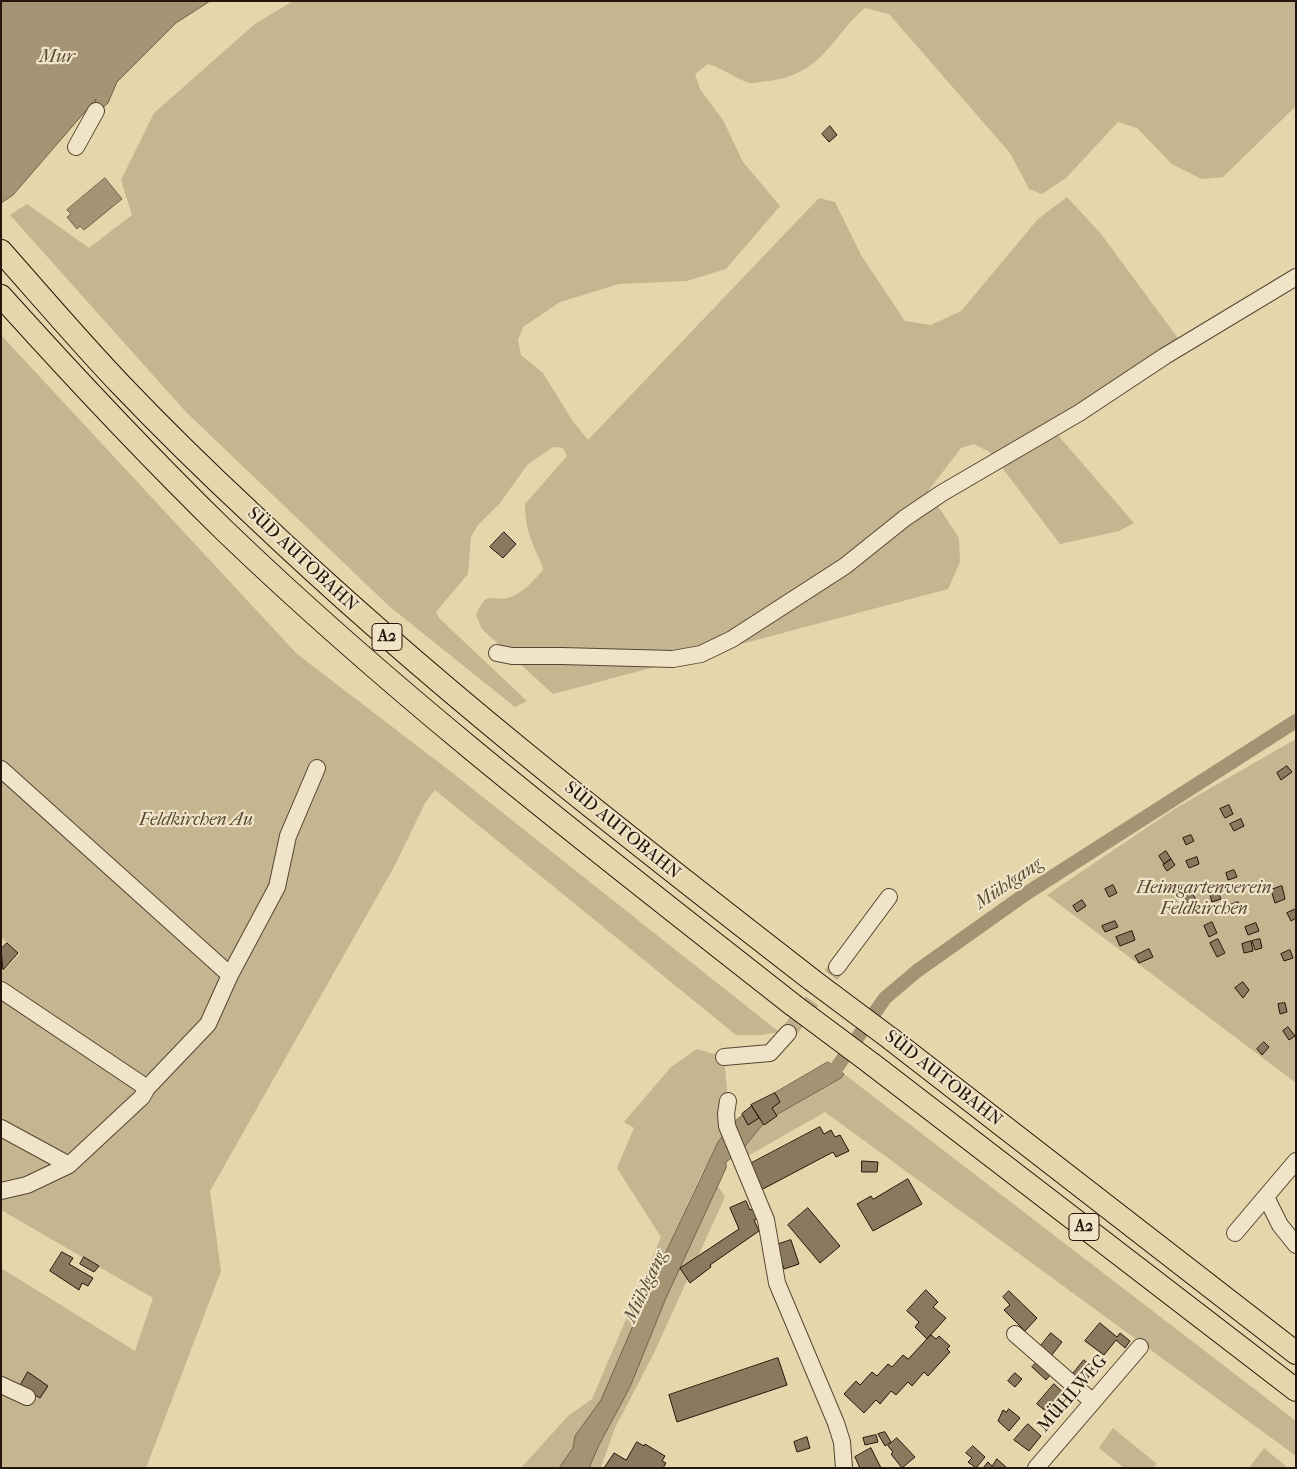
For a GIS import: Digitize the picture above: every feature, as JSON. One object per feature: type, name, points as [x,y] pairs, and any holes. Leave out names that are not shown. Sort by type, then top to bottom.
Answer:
[{"type":"highway","name":"SÜD AUTOBAHN","points":[[1,251],[122,386],[251,514],[361,615],[474,712],[634,842],[1296,1353]]},
{"type":"highway","name":"SÜD AUTOBAHN","points":[[1,296],[99,404],[227,532],[338,634],[459,738],[793,1005],[1296,1390]]},
{"type":"street","points":[[76,147],[96,110]]},
{"type":"street","points":[[497,653],[512,656],[673,659],[702,654],[732,639],[822,582],[942,493],[1079,413],[1165,356],[1296,277]]},
{"type":"street","points":[[1,1191],[27,1185],[69,1164],[142,1097],[148,1088],[208,1024],[230,975],[277,887],[288,836],[317,768]]},
{"type":"street","points":[[1,769],[230,975]]},
{"type":"street","points":[[837,967],[889,897]]},
{"type":"street","points":[[1,990],[148,1088]]},
{"type":"street","points":[[724,1057],[770,1053],[788,1033]]},
{"type":"street","points":[[728,1101],[726,1114],[728,1126],[738,1156],[766,1220],[777,1283],[836,1423],[842,1442],[844,1468]]},
{"type":"street","points":[[1,1128],[69,1164]]},
{"type":"street","points":[[1235,1233],[1296,1161]]},
{"type":"street","points":[[1266,1197],[1280,1225],[1296,1245]]},
{"type":"street","points":[[1015,1334],[1093,1402]]},
{"type":"street","name":"MÜHLWEG","points":[[1036,1468],[1140,1347]]},
{"type":"street","points":[[1,1385],[27,1397]]},
{"type":"green space","points":[[293,1],[1296,1],[1296,106],[1223,177],[1201,179],[1172,164],[1137,128],[1118,122],[1066,178],[1042,194],[1029,189],[1010,153],[889,14],[865,8],[814,63],[802,71],[787,77],[750,83],[708,64],[695,74],[700,89],[723,120],[743,162],[780,206],[726,269],[687,281],[619,284],[560,302],[523,327],[518,340],[521,355],[543,373],[572,420],[588,440],[819,198],[835,202],[861,255],[905,321],[931,325],[961,311],[1038,219],[1067,197],[1101,234],[1180,341],[1050,426],[1134,523],[1119,531],[1060,544],[991,453],[974,444],[961,448],[928,491],[959,538],[960,562],[948,589],[553,694],[482,629],[476,615],[484,601],[518,594],[543,570],[529,531],[525,504],[567,456],[563,448],[553,447],[528,464],[500,503],[478,525],[471,537],[468,574],[436,612],[439,618],[527,701],[515,707],[389,606],[186,412],[10,215],[27,204],[89,248],[132,215],[121,180],[154,113],[255,24]]},
{"type":"green space","name":"Feldkirchen Au","points":[[1,335],[297,654],[450,771],[779,1032],[761,1035],[736,1035],[435,790],[425,803],[395,865],[210,1191],[221,1271],[146,1468],[1,1468],[1,1268],[135,1351],[153,1298],[1,1210],[1,973],[20,954],[1,937]]},
{"type":"green space","name":"Heimgartenverein Feldkirchen","points":[[1296,739],[1296,1083],[1047,895],[1176,808]]},
{"type":"green space","points":[[697,1049],[724,1057],[728,1101],[727,1132],[718,1142],[700,1177],[601,1400],[575,1436],[573,1448],[559,1468],[521,1468],[568,1416],[592,1399],[661,1237],[617,1168],[634,1128],[624,1122],[671,1067]]},
{"type":"green space","points":[[844,1074],[1296,1421],[1296,1456],[825,1112],[746,1157],[741,1151],[765,1122],[841,1078]]},
{"type":"green space","points":[[718,1186],[725,1197],[653,1355],[615,1428],[601,1467],[589,1468],[630,1387],[666,1298]]},
{"type":"green space","points":[[1113,1428],[1157,1464],[1153,1468],[1124,1468],[1099,1448]]},
{"type":"green space","points":[[1264,1448],[1288,1468],[1249,1468]]},
{"type":"water","name":"Mur","points":[[1,1],[210,1],[176,23],[117,82],[108,103],[98,112],[93,109],[96,99],[13,195],[1,203]]},
{"type":"water","points":[[105,178],[122,199],[84,230],[80,226],[77,229],[67,217],[71,214],[67,210]]},
{"type":"water","points":[[828,1062],[844,1074],[841,1078],[776,1115],[772,1108],[780,1102],[775,1093]]},
{"type":"water","name":"Mühlgang","points":[[743,1115],[748,1125],[759,1118],[763,1124],[741,1151],[726,1162],[726,1168],[666,1298],[630,1387],[589,1468],[559,1468],[573,1448],[575,1436],[601,1400],[654,1277],[718,1142],[733,1123]]},
{"type":"building","points":[[830,126],[837,135],[829,142],[822,134]]},
{"type":"building","points":[[504,532],[516,544],[503,558],[490,547]]},
{"type":"building","points":[[1287,766],[1292,772],[1281,780],[1277,773]]},
{"type":"building","points":[[1229,805],[1233,814],[1225,818],[1220,809]]},
{"type":"building","points":[[1241,819],[1244,826],[1234,831],[1230,824]]},
{"type":"building","points":[[1191,835],[1194,841],[1186,845],[1183,838]]},
{"type":"building","points":[[1166,851],[1171,859],[1164,864],[1159,856]]},
{"type":"building","points":[[1197,857],[1199,864],[1189,868],[1186,861]]},
{"type":"building","points":[[1171,859],[1175,865],[1167,871],[1163,865]]},
{"type":"building","points":[[1234,870],[1237,877],[1228,880],[1226,873]]},
{"type":"building","points":[[1113,885],[1117,893],[1109,897],[1105,889]]},
{"type":"building","points":[[1282,886],[1285,899],[1275,903],[1271,890]]},
{"type":"building","points":[[1217,889],[1221,899],[1212,902],[1209,892]]},
{"type":"building","points":[[1191,890],[1196,900],[1188,904],[1183,894]]},
{"type":"building","points":[[1082,900],[1086,906],[1077,912],[1073,906]]},
{"type":"building","points":[[1238,902],[1241,908],[1230,913],[1227,906]]},
{"type":"building","points":[[1296,909],[1296,918],[1291,921],[1287,913]]},
{"type":"building","points":[[1115,921],[1118,927],[1105,932],[1102,926]]},
{"type":"building","points":[[1212,922],[1217,933],[1209,937],[1204,926]]},
{"type":"building","points":[[1256,923],[1259,931],[1248,935],[1245,927]]},
{"type":"building","points":[[1132,931],[1135,940],[1120,946],[1116,937]]},
{"type":"building","points":[[1218,939],[1225,953],[1217,957],[1210,943]]},
{"type":"building","points":[[1260,939],[1262,948],[1255,950],[1252,941]]},
{"type":"building","points":[[1251,941],[1253,951],[1244,953],[1242,944]]},
{"type":"building","points":[[7,943],[18,953],[3,970],[1,949]]},
{"type":"building","points":[[1149,949],[1153,957],[1139,963],[1135,956]]},
{"type":"building","points":[[1290,950],[1293,958],[1284,961],[1281,954]]},
{"type":"building","points":[[1243,982],[1249,990],[1243,998],[1235,988]]},
{"type":"building","points":[[1285,1003],[1287,1012],[1280,1014],[1278,1004]]},
{"type":"building","points":[[1288,1027],[1295,1036],[1289,1040],[1283,1031]]},
{"type":"building","points":[[1264,1042],[1269,1047],[1262,1055],[1257,1049]]},
{"type":"building","points":[[775,1093],[780,1102],[772,1108],[777,1116],[764,1125],[751,1105]]},
{"type":"building","points":[[752,1106],[759,1118],[748,1125],[742,1114]]},
{"type":"building","points":[[820,1127],[824,1134],[831,1130],[835,1137],[840,1135],[849,1151],[836,1157],[833,1152],[761,1190],[748,1165]]},
{"type":"building","points":[[862,1161],[878,1162],[877,1172],[862,1172]]},
{"type":"building","points":[[908,1179],[922,1204],[873,1231],[857,1204],[871,1196],[873,1199]]},
{"type":"building","points":[[746,1201],[750,1210],[753,1209],[758,1219],[754,1220],[759,1231],[710,1265],[711,1267],[690,1283],[680,1268],[739,1229],[730,1208]]},
{"type":"building","points":[[808,1208],[840,1246],[820,1263],[788,1225]]},
{"type":"building","points":[[791,1240],[799,1264],[784,1269],[776,1245]]},
{"type":"building","points":[[62,1252],[73,1258],[69,1264],[93,1278],[88,1286],[82,1283],[79,1290],[50,1271]]},
{"type":"building","points":[[84,1257],[99,1266],[94,1272],[80,1264]]},
{"type":"building","points":[[926,1290],[938,1302],[933,1307],[946,1318],[927,1339],[915,1327],[919,1322],[907,1311]]},
{"type":"building","points":[[1009,1291],[1037,1318],[1025,1331],[1004,1310],[1010,1305],[1003,1297]]},
{"type":"building","points":[[1100,1323],[1117,1337],[1120,1333],[1130,1341],[1125,1348],[1116,1340],[1104,1355],[1085,1341]]},
{"type":"building","points":[[1051,1333],[1062,1342],[1051,1356],[1040,1347]]},
{"type":"building","points":[[931,1335],[936,1339],[939,1336],[950,1346],[947,1349],[950,1352],[928,1376],[924,1372],[912,1386],[908,1382],[896,1395],[891,1391],[880,1404],[876,1400],[864,1413],[844,1394],[856,1381],[860,1385],[872,1372],[877,1376],[888,1364],[892,1367],[903,1355],[908,1359]]},
{"type":"building","points":[[778,1358],[787,1385],[677,1422],[669,1395]]},
{"type":"building","points":[[1084,1360],[1095,1369],[1083,1384],[1072,1375]]},
{"type":"building","points":[[1038,1361],[1052,1373],[1046,1380],[1032,1367]]},
{"type":"building","points":[[28,1372],[48,1386],[40,1398],[20,1386]]},
{"type":"building","points":[[1015,1373],[1022,1379],[1015,1387],[1008,1381]]},
{"type":"building","points":[[1054,1384],[1069,1398],[1053,1417],[1037,1404]]},
{"type":"building","points":[[1009,1409],[1020,1418],[1009,1431],[998,1421],[1003,1410],[1006,1412]]},
{"type":"building","points":[[1028,1424],[1041,1436],[1029,1451],[1014,1440]]},
{"type":"building","points":[[885,1432],[891,1442],[885,1446],[878,1434]]},
{"type":"building","points":[[876,1435],[878,1442],[865,1445],[863,1438]]},
{"type":"building","points":[[807,1437],[810,1448],[797,1452],[794,1442]]},
{"type":"building","points":[[897,1438],[915,1457],[902,1468],[891,1454],[893,1452],[888,1446]]},
{"type":"building","points":[[637,1442],[644,1446],[645,1444],[665,1456],[662,1461],[666,1463],[663,1468],[604,1468],[614,1453],[626,1460]]},
{"type":"building","points":[[973,1446],[985,1457],[976,1468],[968,1462],[972,1458],[966,1453]]},
{"type":"building","points":[[871,1448],[881,1468],[860,1468],[855,1457]]},
{"type":"building","points":[[997,1459],[1007,1468],[983,1468],[988,1462],[992,1466]]},
{"type":"waterway","name":"Mühlgang","points":[[823,1080],[833,1073],[885,998],[917,971],[1027,893],[1296,721]]},
{"type":"tunnel","points":[[788,1033],[837,967]]}]
